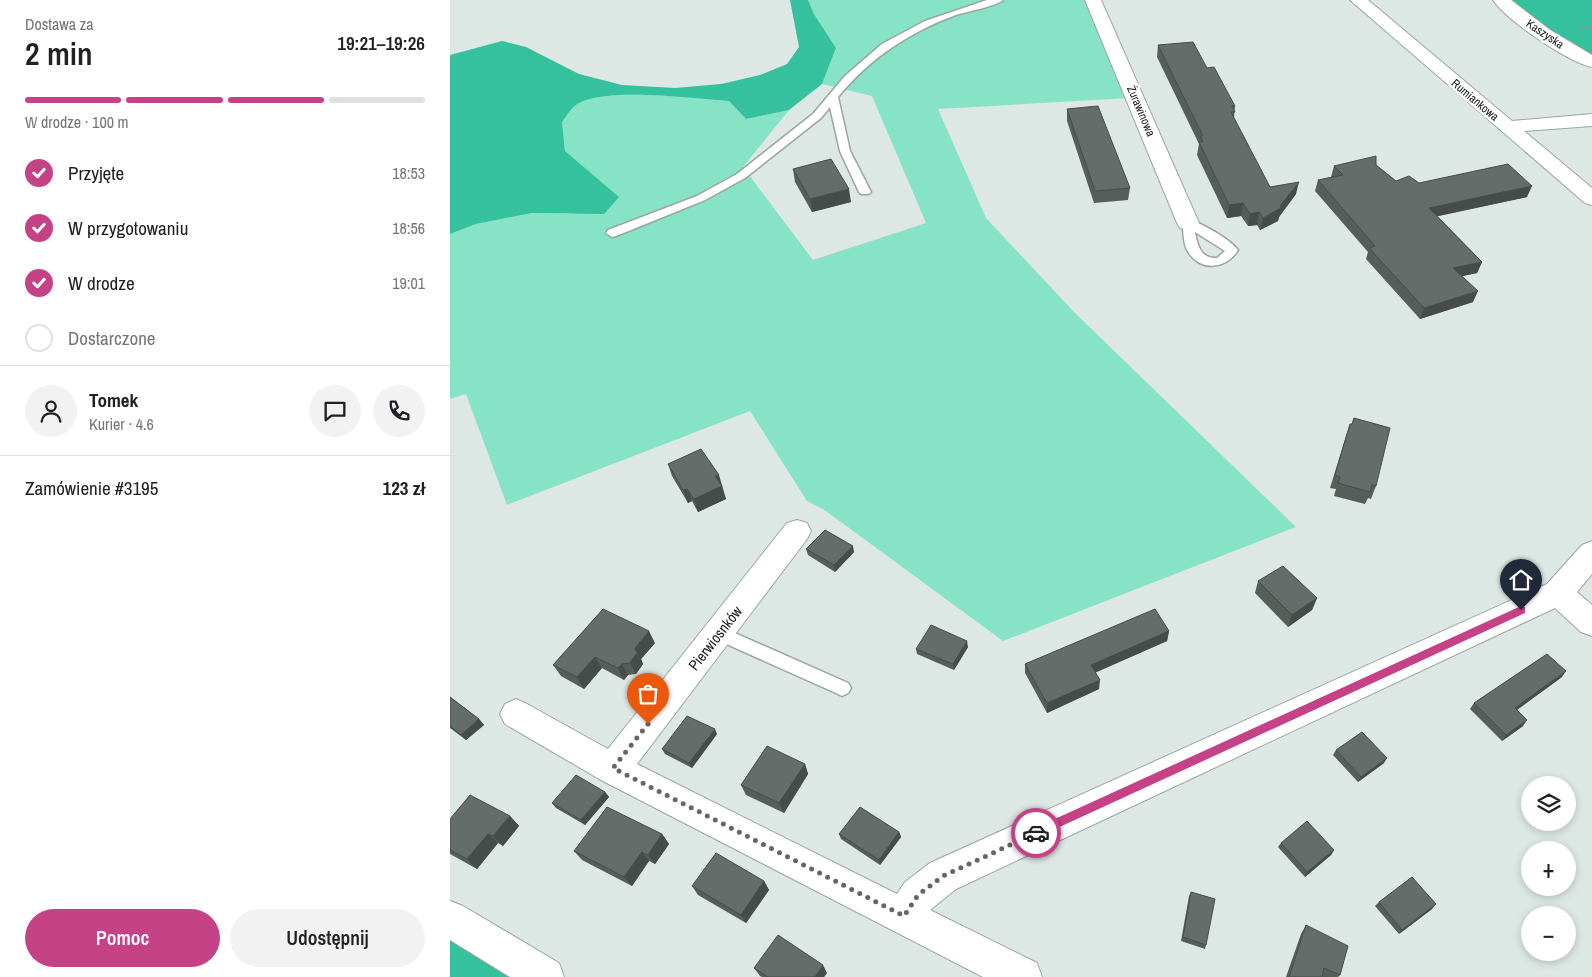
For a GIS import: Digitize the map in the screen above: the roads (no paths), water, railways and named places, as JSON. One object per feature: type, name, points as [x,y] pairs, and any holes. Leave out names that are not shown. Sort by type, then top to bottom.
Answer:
[{"type":"street","name":"Żurawinowa","points":[[1093,0],[1188,223]]},
{"type":"street","name":"Rumiankowa","points":[[1358,0],[1592,199]]},
{"type":"street","name":"Kaszyska","points":[[1501,0],[1542,33],[1592,62]]},
{"type":"street","points":[[1507,127],[1592,120]]},
{"type":"street","name":"Pierwiosnków","points":[[613,768],[797,532]]},
{"type":"street","points":[[904,916],[918,895],[943,876],[1558,593],[1592,553]]},
{"type":"street","points":[[1558,593],[1592,623]]},
{"type":"street","points":[[516,714],[613,768],[1023,977]]},
{"type":"street","points":[[450,919],[545,977]]},
{"type":"lane","points":[[612,233],[701,198],[742,176],[817,116],[843,83],[879,51],[921,25],[946,14],[998,0]]},
{"type":"lane","points":[[833,97],[845,151],[865,192]]},
{"type":"lane","points":[[719,634],[842,688]]}]
